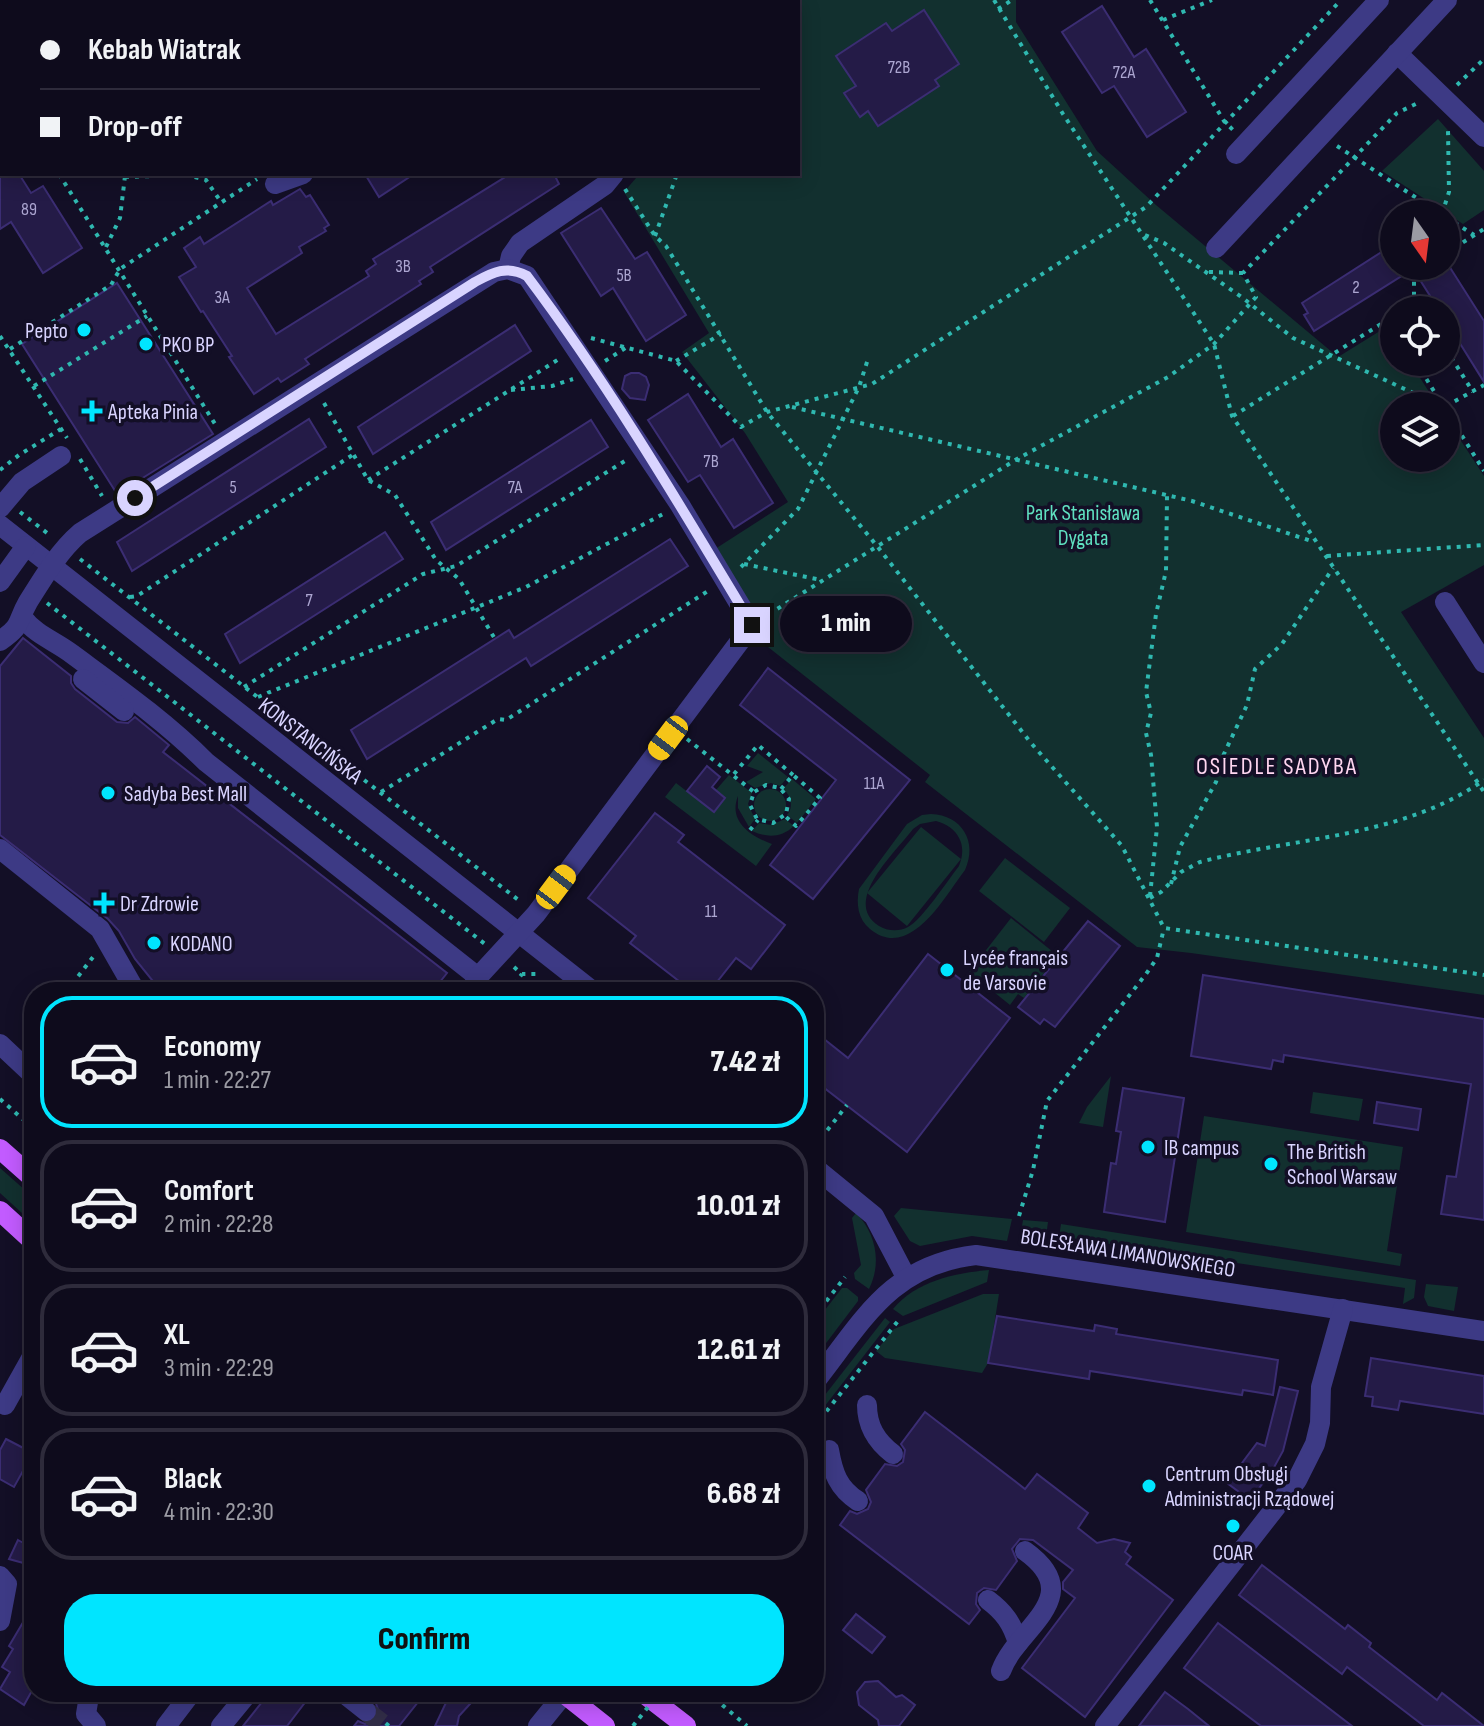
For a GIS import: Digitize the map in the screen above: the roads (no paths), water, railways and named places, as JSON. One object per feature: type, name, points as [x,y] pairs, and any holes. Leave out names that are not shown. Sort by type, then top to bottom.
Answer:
[{"type":"main road","points":[[5,1153],[24,1170]]},
{"type":"main road","points":[[0,1211],[24,1233]]},
{"type":"main road","points":[[574,1702],[605,1726]]},
{"type":"main road","points":[[658,1702],[686,1726]]},
{"type":"street","points":[[1241,148],[1379,0]]},
{"type":"street","points":[[1216,248],[1447,0]]},
{"type":"street","points":[[1391,60],[1444,97],[1484,137]]},
{"type":"street","points":[[269,179],[289,176]]},
{"type":"street","points":[[508,269],[511,256],[520,243],[614,176]]},
{"type":"street","points":[[0,641],[17,629],[26,606],[64,546],[80,533],[475,282],[508,269],[527,276],[572,339],[680,505],[752,625],[536,914],[476,982]]},
{"type":"street","points":[[2,504],[22,482],[68,448]]},
{"type":"street","name":"KONSTANCIŃSKA","points":[[0,525],[581,982]]},
{"type":"street","points":[[0,582],[26,546]]},
{"type":"street","points":[[1445,602],[1484,663]]},
{"type":"street","points":[[23,618],[45,639],[62,663],[124,711]]},
{"type":"street","points":[[45,639],[67,650],[174,730],[206,762],[472,982]]},
{"type":"street","points":[[0,849],[100,929],[130,982]]},
{"type":"street","points":[[0,1044],[24,1067]]},
{"type":"street","points":[[5,1153],[24,1160]]},
{"type":"street","points":[[824,1175],[874,1216],[906,1277]]},
{"type":"street","name":"BOLESŁAWA LIMANOWSKIEGO","points":[[824,1370],[877,1303],[906,1277],[955,1258],[994,1255],[1484,1331]]},
{"type":"street","points":[[1105,1726],[1297,1480],[1315,1444],[1320,1423],[1321,1387],[1343,1309]]},
{"type":"street","points":[[5,1405],[24,1371]]},
{"type":"street","points":[[867,1405],[867,1422],[882,1446],[893,1454]]},
{"type":"street","points":[[829,1450],[832,1471],[843,1491],[858,1501]]},
{"type":"street","points":[[1001,1671],[1005,1658],[1050,1603],[1052,1590],[1039,1560],[1025,1551]]},
{"type":"street","points":[[0,1576],[7,1584],[0,1621]]},
{"type":"street","points":[[988,1600],[1003,1612],[1014,1628],[1018,1643]]},
{"type":"street","points":[[88,1702],[86,1714],[96,1726]]},
{"type":"street","points":[[166,1726],[184,1702]]},
{"type":"street","points":[[221,1726],[241,1702]]},
{"type":"street","points":[[355,1702],[366,1711]]},
{"type":"street","points":[[538,1726],[556,1702]]},
{"type":"tunnel","points":[[366,1711],[385,1726]]},
{"type":"place","name":"Pepto","points":[[84,330]]},
{"type":"place","name":"PKO BP","points":[[146,344]]},
{"type":"place","name":"Apteka Pinia","points":[[92,411]]},
{"type":"place","name":"Sadyba Best Mall","points":[[108,793]]},
{"type":"place","name":"Dr Zdrowie","points":[[104,903]]},
{"type":"place","name":"KODANO","points":[[154,943]]},
{"type":"place","name":"Lycée français de Varsovie","points":[[947,970]]},
{"type":"place","name":"IB campus","points":[[1148,1147]]},
{"type":"place","name":"The British School Warsaw","points":[[1271,1164]]},
{"type":"place","name":"Centrum Obsługi Administracji Rządowej","points":[[1149,1486]]},
{"type":"place","name":"COAR","points":[[1233,1526]]},
{"type":"district","name":"OSIEDLE SADYBA","points":[[1277,766]]},
{"type":"park label","name":"Park Stanisława Dygata","points":[[1083,524]]}]
